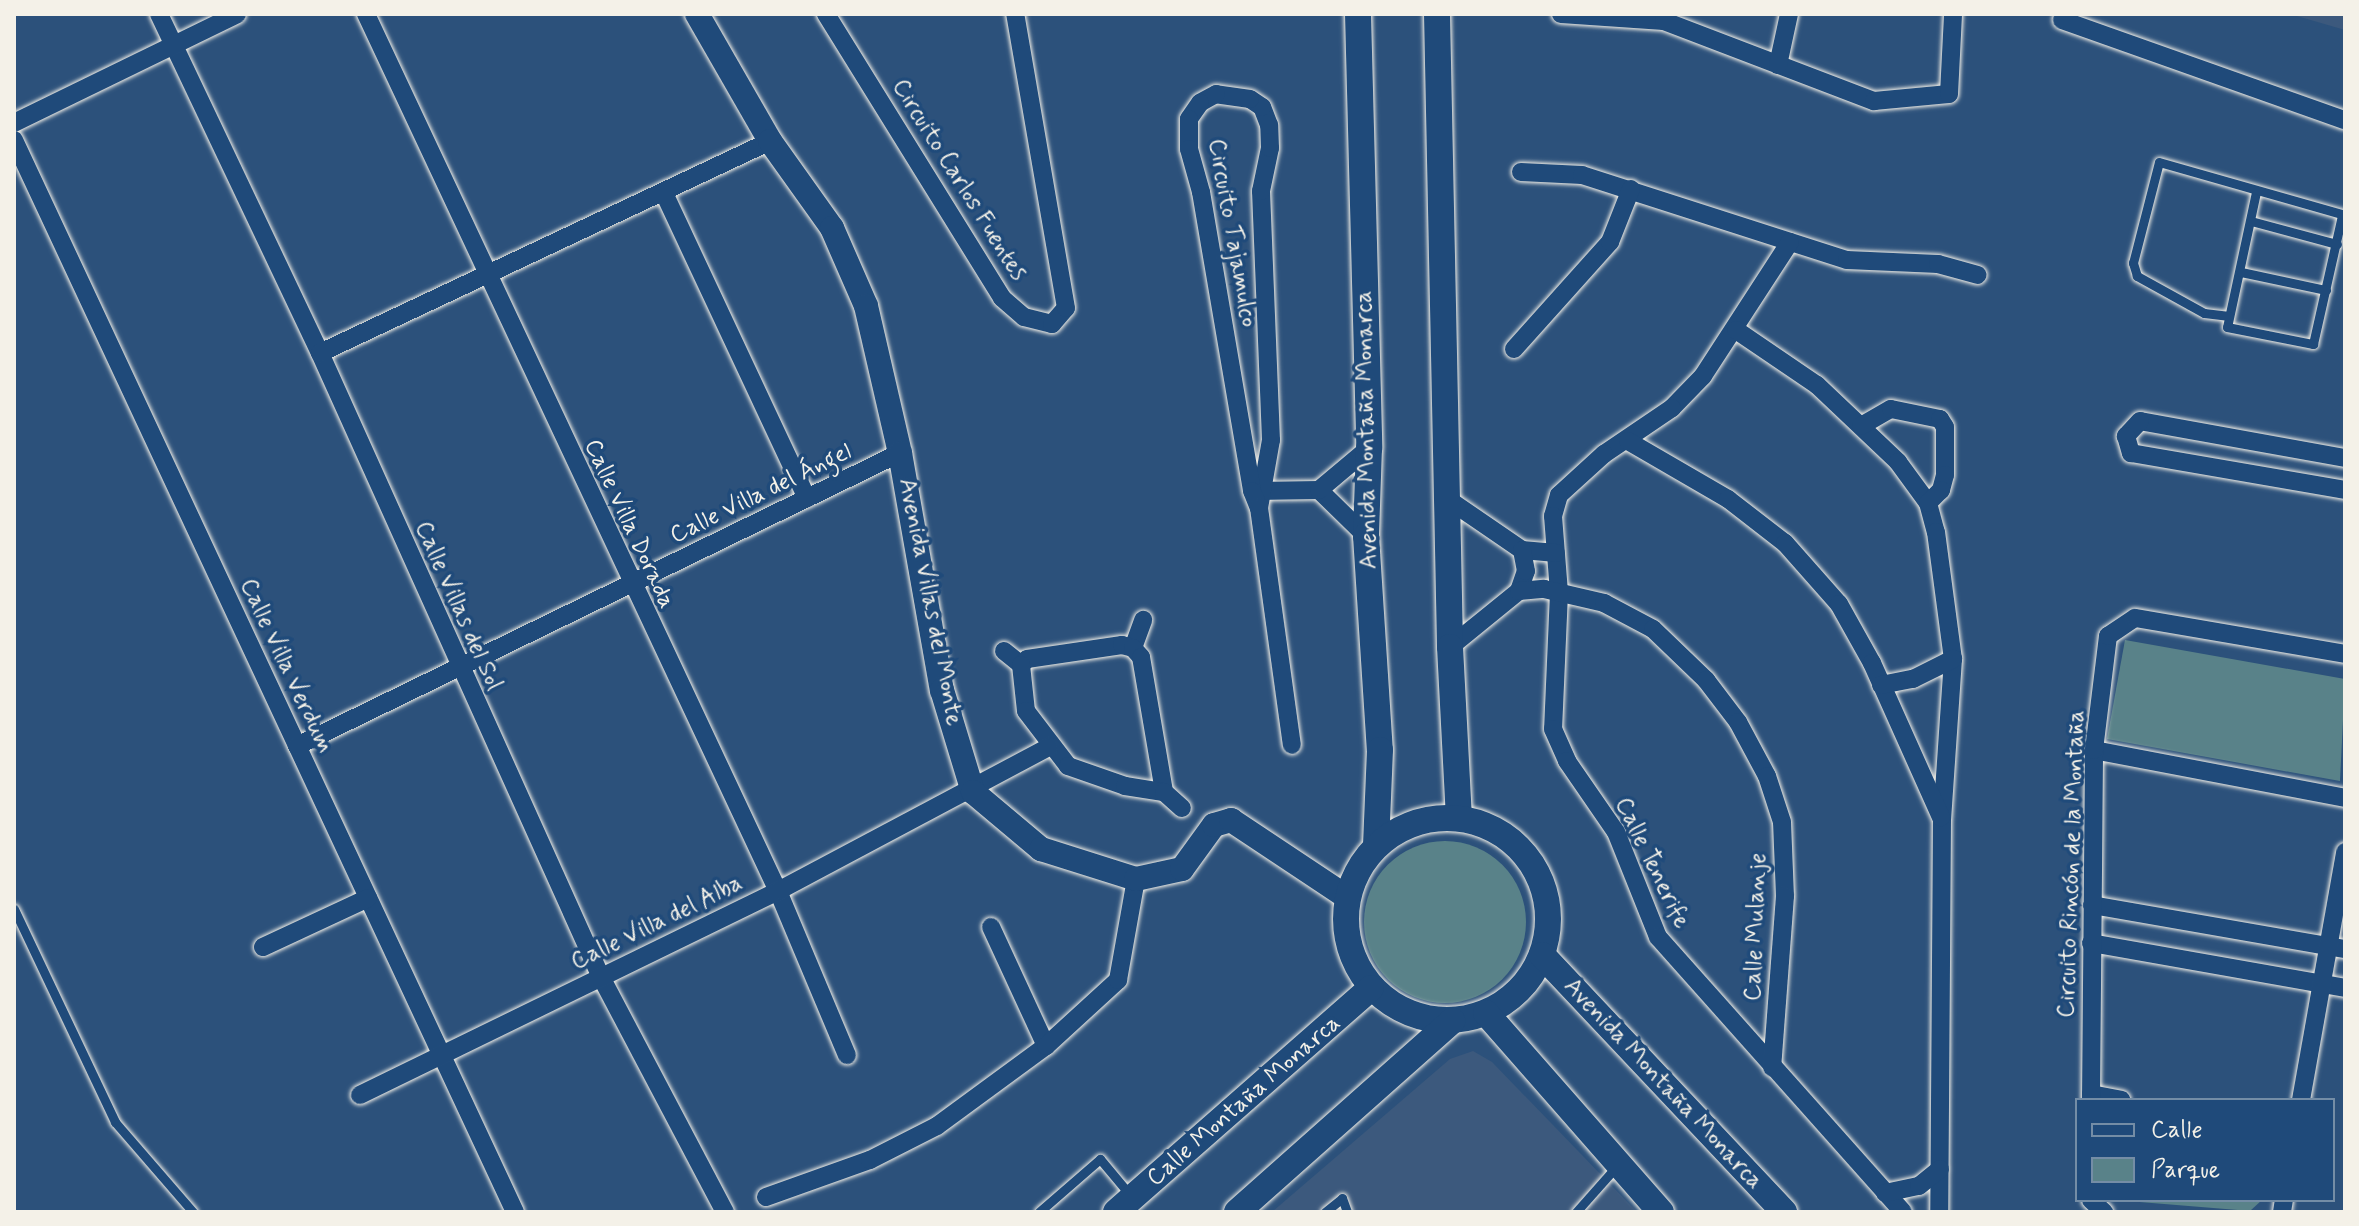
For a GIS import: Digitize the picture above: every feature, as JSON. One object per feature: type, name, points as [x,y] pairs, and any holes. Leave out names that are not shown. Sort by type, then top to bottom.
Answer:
[{"type":"main road","name":"Avenida Montaña Monarca","points":[[1358,14],[1369,448],[1366,536],[1380,750],[1376,846]]},
{"type":"main road","points":[[1437,14],[1450,647],[1459,818]]},
{"type":"main road","points":[[1459,818],[1489,827],[1515,843],[1534,867],[1547,910],[1542,955],[1510,999],[1486,1013],[1452,1021],[1422,1018],[1394,1007],[1371,988],[1353,961],[1345,930],[1347,897],[1358,869],[1376,846],[1401,829],[1429,819],[1459,818]]},
{"type":"main road","name":"Avenida Montaña Monarca","points":[[1542,955],[1784,1212]]},
{"type":"main road","name":"Calle Montaña Monarca","points":[[1124,1205],[1371,988]]},
{"type":"main road","points":[[1486,1013],[1617,1167],[1661,1212]]},
{"type":"main road","points":[[1237,1212],[1452,1021]]},
{"type":"street","name":"Calle Villas del Sol","points":[[159,14],[320,353],[458,667],[601,977],[725,1212]]},
{"type":"street","points":[[14,123],[237,14]]},
{"type":"street","name":"Calle Villa Dorada","points":[[366,14],[630,585],[778,891],[847,1055]]},
{"type":"street","name":"Avenida Villas del Monte","points":[[697,14],[770,141],[832,228],[866,306],[900,453],[942,690],[973,792]]},
{"type":"street","name":"Circuito Carlos Fuentes","points":[[826,14],[1002,298],[1024,317],[1052,324],[1066,308],[1015,14]]},
{"type":"street","points":[[1561,14],[1663,18],[1874,101],[1949,94],[1953,14]]},
{"type":"street","points":[[1778,65],[1789,14]]},
{"type":"street","points":[[2062,20],[2345,120]]},
{"type":"street","name":"Circuito Tajamulco","points":[[1259,496],[1271,440],[1261,191],[1270,148],[1269,125],[1262,107],[1250,99],[1216,94],[1200,103],[1189,119],[1189,149],[1201,192],[1259,496],[1292,745]]},
{"type":"street","name":"Calle Villa Verdum","points":[[14,140],[515,1212]]},
{"type":"street","points":[[320,353],[770,141]]},
{"type":"street","points":[[1521,172],[1582,175],[1847,260],[1938,264],[1978,275]]},
{"type":"street","points":[[1514,349],[1610,242],[1631,189]]},
{"type":"street","points":[[664,193],[807,498]]},
{"type":"street","name":"Calle Tenerife","points":[[1790,242],[1736,330],[1672,408],[1576,476],[1559,495],[1553,516],[1559,593],[1553,729],[1567,761],[1616,832],[1658,937],[1903,1212]]},
{"type":"street","points":[[1736,330],[1817,385],[1898,462],[1928,503],[1953,659],[1942,819],[1939,1212]]},
{"type":"street","points":[[1861,426],[1891,409],[1940,419],[1945,427],[1945,475],[1941,490],[1928,503]]},
{"type":"street","points":[[2345,458],[2140,421],[2126,436],[2131,453],[2345,490]]},
{"type":"street","points":[[1628,441],[1728,499],[1785,543],[1839,604],[1881,685],[1942,819]]},
{"type":"street","points":[[1259,496],[1319,490],[1369,448]]},
{"type":"street","name":"Calle Villa del Ángel","points":[[297,746],[900,453]]},
{"type":"street","points":[[1319,490],[1366,536]]},
{"type":"street","points":[[1446,498],[1522,550],[1556,553]]},
{"type":"street","points":[[1450,647],[1519,591],[1526,571],[1522,550]]},
{"type":"street","name":"Calle Mulanje","points":[[1519,591],[1559,593],[1604,603],[1653,629],[1706,680],[1738,722],[1767,776],[1782,822],[1785,896],[1772,1068]]},
{"type":"street","name":"Circuito Rincón de la Montaña","points":[[2091,1097],[2094,750],[2108,636],[2135,618],[2345,654]]},
{"type":"street","points":[[1133,648],[1143,620]]},
{"type":"street","points":[[1021,665],[1027,659],[1122,645],[1133,648],[1141,657],[1164,792]]},
{"type":"street","points":[[1004,651],[1021,665],[1026,711],[1049,747],[1068,766],[1125,786],[1164,792],[1182,808]]},
{"type":"street","points":[[1881,685],[1930,673],[1953,659]]},
{"type":"street","name":"Calle Villa del Alba","points":[[360,1095],[778,891],[973,792],[1049,747]]},
{"type":"street","points":[[2094,750],[2345,798]]},
{"type":"street","points":[[973,792],[1041,849],[1136,879],[1182,869],[1214,825],[1231,820],[1347,897]]},
{"type":"street","points":[[2301,1098],[2321,983],[2336,948],[2345,852]]},
{"type":"street","points":[[766,1197],[870,1160],[937,1126],[1046,1046],[1118,980],[1136,879]]},
{"type":"street","points":[[263,947],[368,898]]},
{"type":"street","points":[[2092,905],[2336,948]]},
{"type":"street","points":[[991,927],[1046,1046]]},
{"type":"street","points":[[2091,943],[2345,988]]},
{"type":"street","points":[[1885,1193],[1919,1186],[1940,1169]]},
{"type":"lane","points":[[2229,316],[2204,313],[2145,285],[2133,263],[2159,162],[2344,215],[2313,344],[2227,327],[2256,192]]},
{"type":"lane","points":[[2251,221],[2337,244]]},
{"type":"lane","points":[[2241,272],[2326,290]]},
{"type":"lane","points":[[14,909],[115,1122],[193,1212]]},
{"type":"lane","points":[[1039,1212],[1100,1159],[1124,1205]]},
{"type":"lane","points":[[1579,1210],[1617,1167]]},
{"type":"lane","points":[[1325,1212],[1342,1198],[1347,1212]]},
{"type":"shaded area","points":[[2290,14],[2345,14],[2345,30]]},
{"type":"shaded area","points":[[1473,1051],[1492,1062],[1637,1212],[1272,1212],[1450,1059]]},
{"type":"green space","points":[[2125,640],[2345,679],[2340,781],[2107,739]]},
{"type":"green space","points":[[1445,841],[1476,847],[1502,865],[1520,891],[1526,922],[1520,953],[1502,979],[1476,997],[1445,1003],[1414,997],[1388,979],[1370,953],[1364,922],[1370,891],[1388,865],[1414,847]]},
{"type":"green space","points":[[2140,1202],[2260,1202],[2250,1211]]}]
